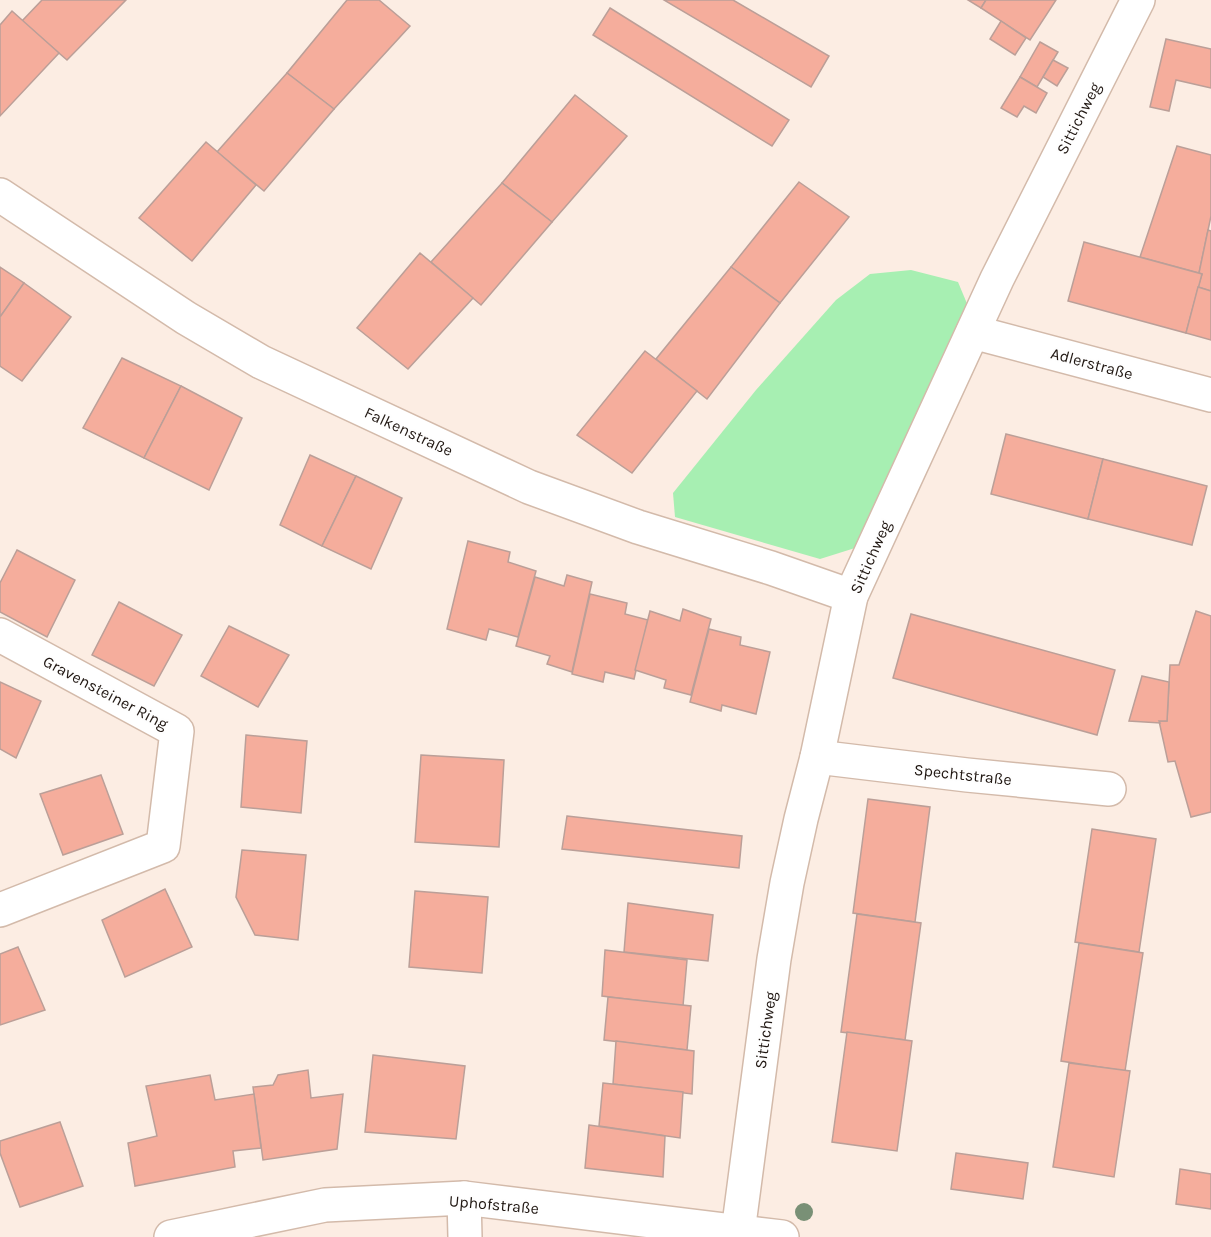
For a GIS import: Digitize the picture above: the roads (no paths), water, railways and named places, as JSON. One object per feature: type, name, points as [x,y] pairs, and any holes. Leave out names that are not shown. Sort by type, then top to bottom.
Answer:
[{"type":"street","name":"Sittichweg","points":[[738,1232],[774,959],[789,872],[817,757],[851,596],[997,279],[1128,4]]},
{"type":"street","name":"Falkenstraße","points":[[0,195],[186,318],[261,362],[529,487],[638,527],[771,568],[851,596]]},
{"type":"street","name":"Adlerstraße","points":[[973,332],[1211,395]]},
{"type":"street","name":"Gravensteiner Ring","points":[[0,635],[177,731],[163,846],[0,910]]},
{"type":"street","name":"Spechtstraße","points":[[817,757],[1109,789]]},
{"type":"street","name":"Uphofstraße","points":[[171,1237],[325,1205],[464,1198],[782,1237]]},
{"type":"street","points":[[464,1198],[465,1237]]}]
